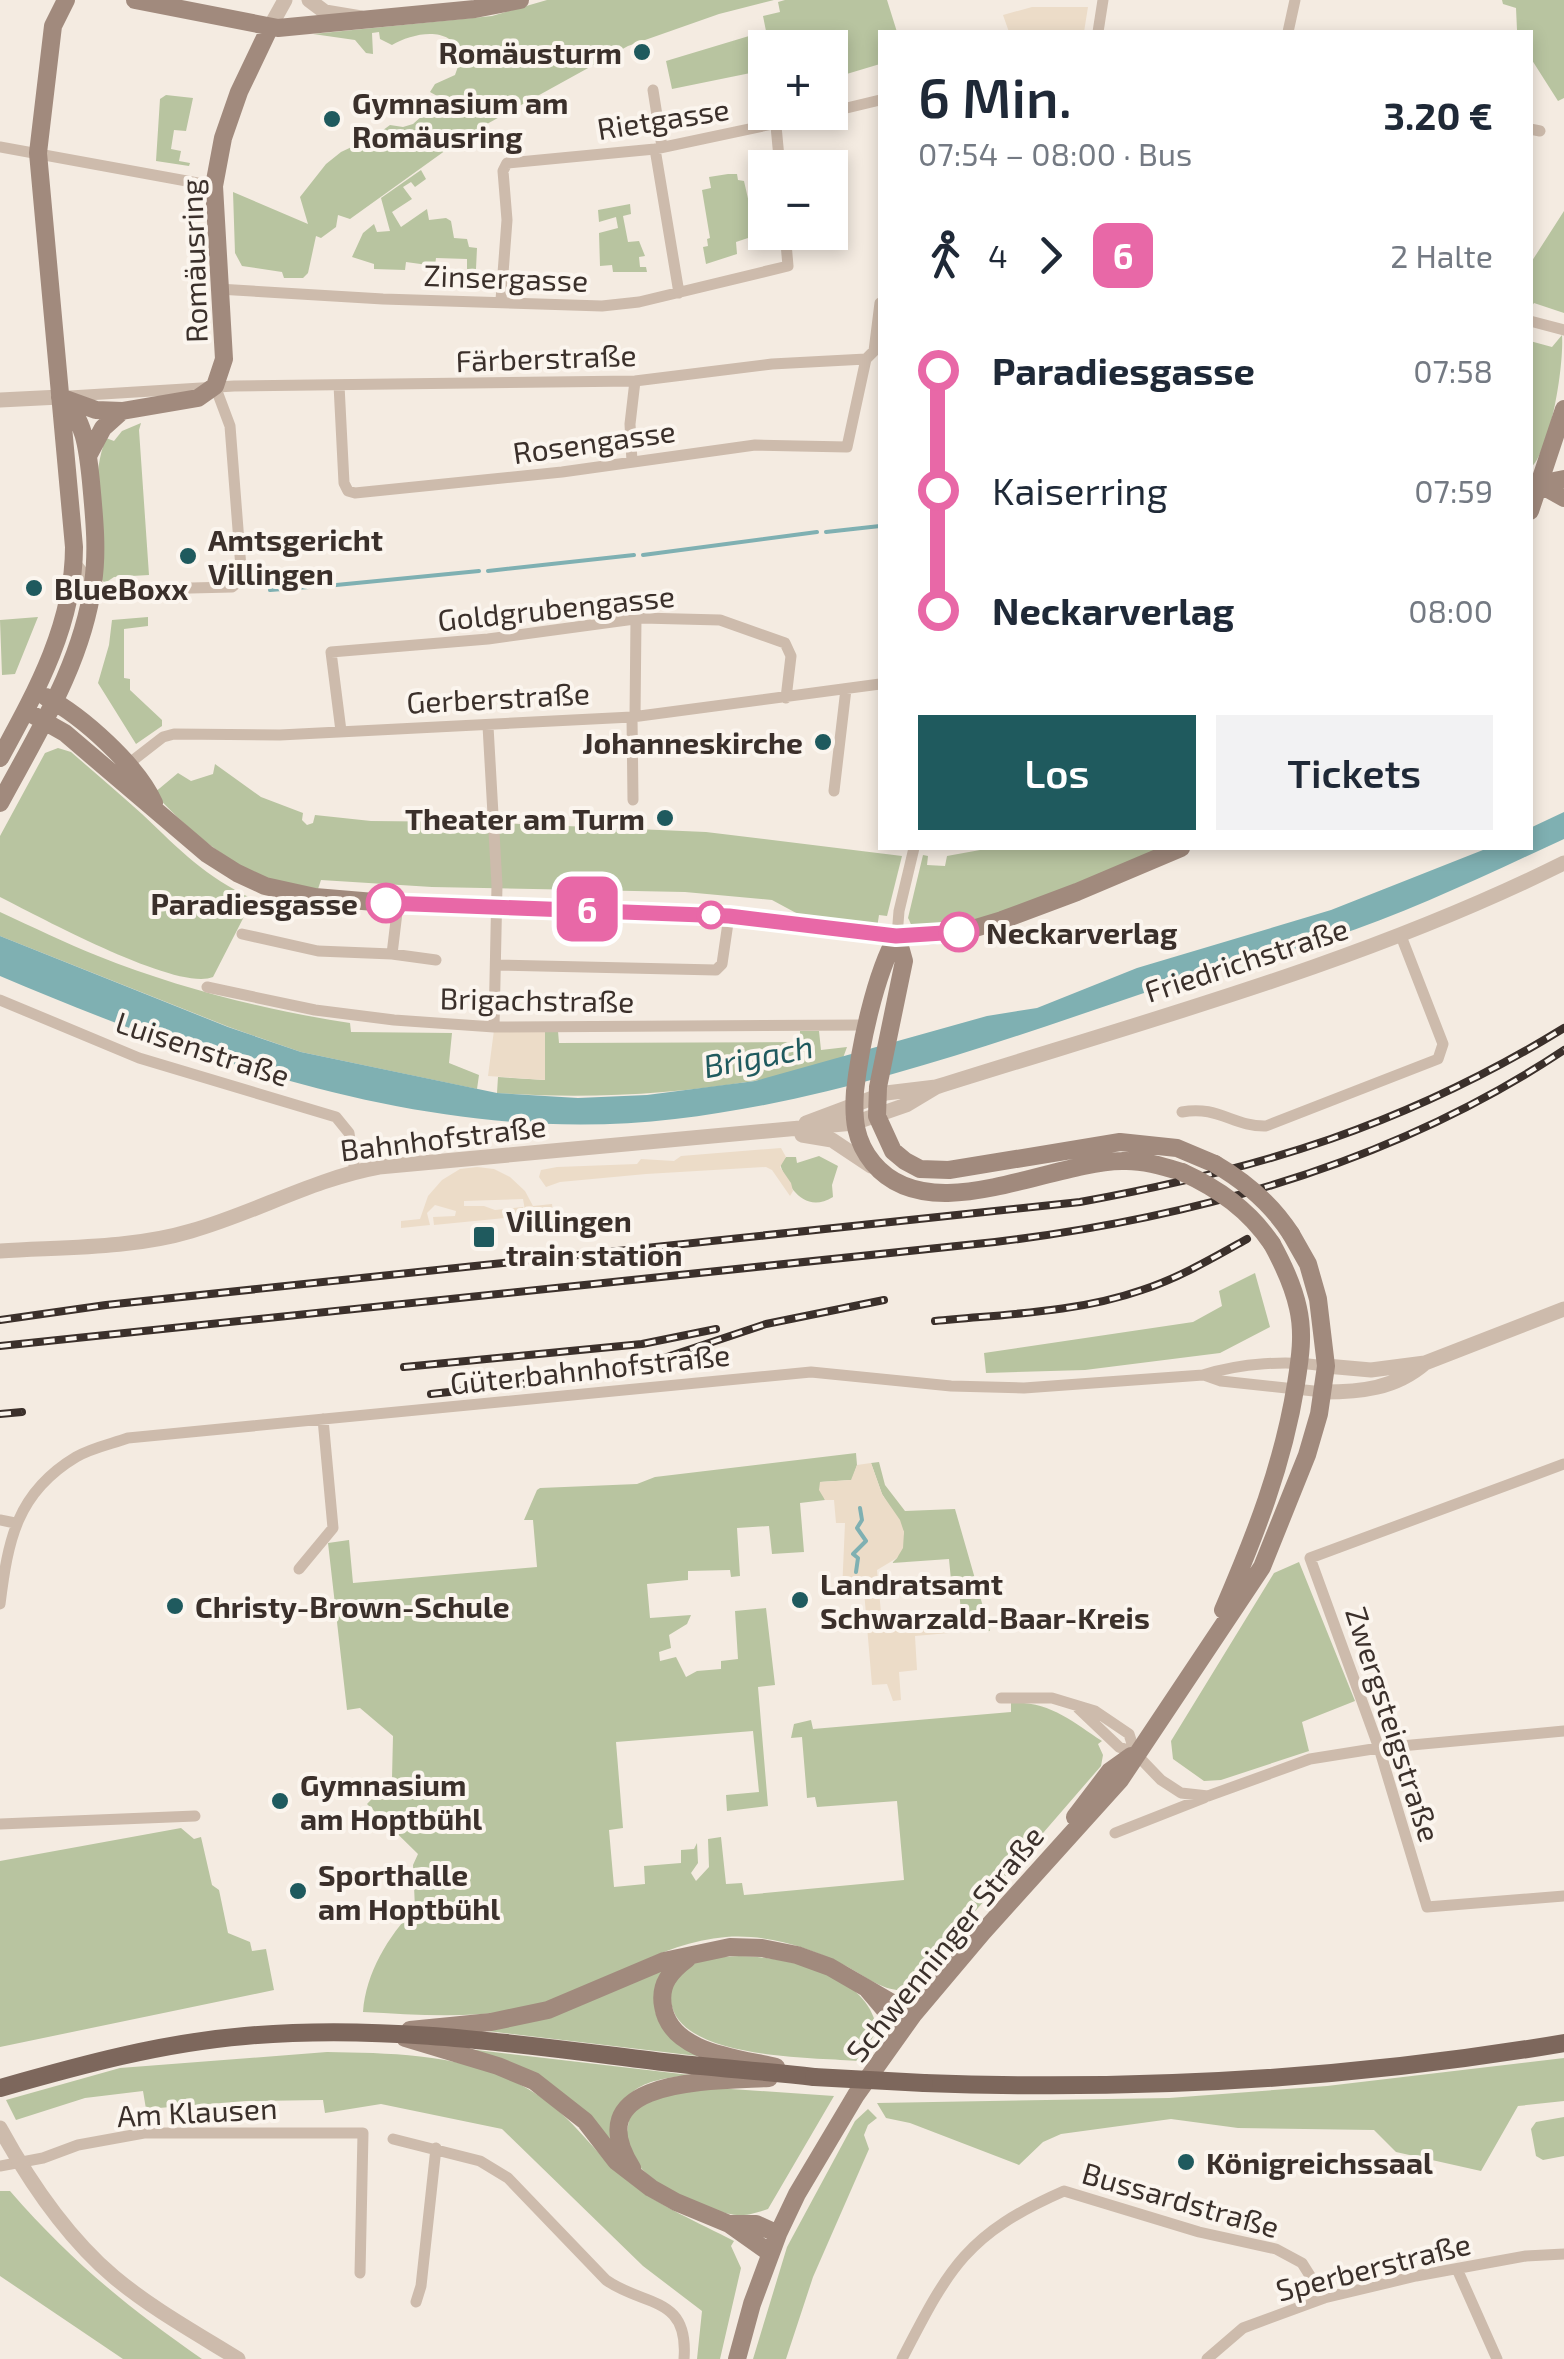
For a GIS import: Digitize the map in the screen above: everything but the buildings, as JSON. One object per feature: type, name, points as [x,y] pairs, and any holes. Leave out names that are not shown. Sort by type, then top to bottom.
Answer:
[{"type":"main road","points":[[0,758],[26,711],[67,613],[74,561],[38,153],[52,26],[66,0]]},
{"type":"main road","points":[[135,0],[270,27],[346,23],[361,18],[475,9],[520,0]]},
{"type":"main road","name":"Romäusring","points":[[215,386],[224,359],[214,186],[223,138],[239,92],[270,27]]},
{"type":"main road","points":[[60,396],[96,410],[122,410],[198,398],[215,386]]},
{"type":"main road","points":[[0,803],[54,701],[72,658],[93,585],[94,526],[88,456],[80,422],[60,396]]},
{"type":"main road","points":[[88,456],[103,428],[122,410]]},
{"type":"main road","points":[[1534,483],[1564,410]]},
{"type":"main road","points":[[64,451],[73,444],[88,456]]},
{"type":"main road","points":[[1534,483],[1564,478]]},
{"type":"main road","points":[[1534,483],[1564,498]]},
{"type":"main road","points":[[37,687],[76,716],[121,770]]},
{"type":"main road","points":[[26,711],[121,770],[150,794],[161,817],[236,873],[266,886],[315,897],[398,904],[729,916],[896,936],[959,932],[1002,920],[1176,850]]},
{"type":"main road","points":[[877,1116],[888,1032],[904,961],[896,936]]},
{"type":"main road","points":[[886,1178],[860,1144],[854,1107],[885,957],[896,936]]},
{"type":"main road","name":"Schwenninger Straße","points":[[738,2359],[752,2304],[778,2234],[856,2096],[908,2022],[1069,1833],[1075,1815],[1110,1771],[1135,1753],[1262,1567],[1300,1473],[1323,1392],[1326,1366],[1318,1299],[1308,1264],[1266,1200],[1215,1164],[1177,1148],[1120,1142],[974,1167],[920,1168],[892,1151],[877,1116]]},
{"type":"main road","name":"Schwenninger Straße","points":[[886,1178],[911,1189],[944,1194],[1090,1164],[1123,1160],[1155,1164],[1216,1189],[1243,1208],[1272,1244],[1298,1308],[1302,1342],[1295,1389],[1273,1488],[1209,1644]]},
{"type":"main road","points":[[381,2033],[491,2022],[548,2010],[664,1960],[730,1947],[797,1955],[830,1968],[895,2002],[908,2022]]},
{"type":"main road","points":[[694,1954],[672,1970],[664,1984],[661,2000],[672,2029],[685,2040],[712,2051],[812,2076]]},
{"type":"main road","points":[[9,2085],[170,2045],[248,2036],[340,2032],[494,2041],[812,2076],[1080,2086],[1236,2080],[1390,2067],[1564,2043]]},
{"type":"main road","points":[[381,2033],[498,2066],[534,2081],[585,2120],[616,2161],[637,2177],[676,2202],[729,2224],[770,2253]]},
{"type":"main road","points":[[637,2177],[620,2143],[619,2128],[631,2103],[645,2094],[684,2083],[812,2076]]},
{"type":"main road","points":[[729,2224],[756,2224],[778,2234]]},
{"type":"street","points":[[52,26],[55,0]]},
{"type":"street","points":[[270,27],[285,0]]},
{"type":"street","points":[[308,0],[324,12],[361,18]]},
{"type":"street","points":[[1098,30],[1103,0]]},
{"type":"street","points":[[1288,30],[1295,0]]},
{"type":"street","points":[[653,90],[679,293]]},
{"type":"street","name":"Rietgasse","points":[[848,108],[878,100]]},
{"type":"street","name":"Rietgasse","points":[[502,300],[504,165],[512,161],[659,148],[755,130]]},
{"type":"street","points":[[0,146],[214,186]]},
{"type":"street","name":"Zinsergasse","points":[[218,289],[602,306],[639,302],[788,266],[787,250]]},
{"type":"street","points":[[870,355],[878,313]]},
{"type":"street","points":[[1533,322],[1564,330]]},
{"type":"street","name":"Färberstraße","points":[[60,396],[215,386],[635,381],[870,355]]},
{"type":"street","name":"Rosengasse","points":[[339,385],[344,483],[348,491],[356,493],[504,479],[755,445],[847,447],[870,355]]},
{"type":"street","points":[[632,462],[630,424],[635,381]]},
{"type":"street","name":"Romäusring","points":[[93,585],[108,590],[232,587],[238,582],[230,426],[215,386]]},
{"type":"street","points":[[0,400],[60,396]]},
{"type":"street","points":[[74,561],[93,585]]},
{"type":"street","points":[[633,800],[636,618]]},
{"type":"street","name":"Goldgrubengasse","points":[[341,731],[330,652],[488,640],[636,618],[720,620],[785,643],[790,656],[786,698]]},
{"type":"street","name":"Gerberstraße","points":[[121,770],[164,738],[183,733],[280,735],[633,717],[878,684]]},
{"type":"street","points":[[834,791],[846,689]]},
{"type":"street","points":[[488,726],[497,905],[494,1026]]},
{"type":"street","points":[[896,936],[914,850]]},
{"type":"street","name":"Friedrichstraße","points":[[878,1091],[936,1087],[1402,936],[1479,905],[1564,863]]},
{"type":"street","points":[[392,954],[398,904]]},
{"type":"street","points":[[498,965],[716,970],[722,964],[729,916]]},
{"type":"street","points":[[242,934],[318,951],[436,960]]},
{"type":"street","points":[[1182,1112],[1199,1108],[1245,1125],[1266,1126],[1438,1060],[1443,1044],[1402,936]]},
{"type":"street","name":"Brigachstraße","points":[[207,987],[315,1010],[394,1020],[494,1026],[867,1033]]},
{"type":"street","name":"Luisenstraße","points":[[0,1000],[138,1058],[336,1117],[349,1133],[355,1172]]},
{"type":"street","name":"Friedrichstraße","points":[[877,1116],[906,1106],[936,1087]]},
{"type":"street","name":"Bahnhofstraße","points":[[0,1251],[135,1241],[186,1233],[355,1172],[426,1161],[784,1131],[854,1107],[878,1091]]},
{"type":"street","name":"Bahnhofstraße","points":[[854,1107],[877,1116]]},
{"type":"street","name":"Bahnhofstraße","points":[[784,1131],[832,1140],[849,1149]]},
{"type":"street","name":"Schwenninger Straße","points":[[849,1149],[886,1178]]},
{"type":"street","points":[[1326,1366],[1371,1370],[1425,1364],[1564,1309]]},
{"type":"street","name":"Güterbahnhofstraße","points":[[15,1523],[52,1476],[78,1456],[128,1438],[811,1372],[951,1386],[1024,1388],[1203,1375],[1299,1362],[1326,1366]]},
{"type":"street","points":[[1323,1392],[1370,1390],[1411,1376],[1425,1364]]},
{"type":"street","name":"Güterbahnhofstraße","points":[[1203,1375],[1221,1381],[1323,1392]]},
{"type":"street","points":[[300,1569],[333,1528],[323,1419]]},
{"type":"street","name":"Zwergsteigstraße","points":[[1564,1464],[1310,1558],[1380,1748],[1427,1908],[1564,1896]]},
{"type":"street","points":[[0,1520],[15,1523],[6,1554],[0,1604]]},
{"type":"street","points":[[1001,1698],[1038,1696],[1095,1711],[1129,1734],[1135,1753],[1161,1780],[1181,1793],[1208,1796]]},
{"type":"street","points":[[1114,1833],[1310,1759],[1380,1748],[1564,1731]]},
{"type":"street","points":[[0,1824],[195,1816]]},
{"type":"street","points":[[0,2128],[20,2164],[60,2218],[113,2276],[238,2359]]},
{"type":"street","name":"Am Klausen","points":[[20,2164],[78,2146],[144,2133],[364,2133],[360,2273]]},
{"type":"street","points":[[394,2139],[480,2161],[508,2178],[606,2280],[624,2293],[670,2309],[686,2340],[684,2359]]},
{"type":"street","points":[[416,2302],[436,2148]]},
{"type":"street","points":[[0,2166],[20,2164]]},
{"type":"street","name":"Bussardstraße","points":[[902,2359],[939,2287],[968,2249],[1005,2220],[1064,2192],[1199,2232],[1276,2249],[1302,2264],[1324,2298]]},
{"type":"street","name":"Sperberstraße","points":[[1207,2359],[1243,2328],[1324,2298],[1458,2268],[1564,2254]]},
{"type":"street","points":[[1458,2268],[1497,2359]]},
{"type":"green space","points":[[547,0],[774,0],[719,14],[628,46],[467,135],[350,219],[338,215],[336,227],[321,238],[316,236],[308,273],[303,278],[284,278],[282,272],[242,266],[235,253],[233,192],[308,224],[300,197],[326,164],[390,125],[413,124],[423,115],[427,97],[446,107],[448,102],[430,92],[435,84],[455,75],[461,58],[479,59],[478,55],[460,54],[449,39],[440,35],[410,37],[392,45],[380,39],[379,32],[372,33],[373,54],[366,53],[355,40],[313,34],[492,16]]},
{"type":"green space","points":[[785,0],[887,0],[896,30],[878,30],[878,65],[848,74],[848,30],[766,30],[763,16],[780,12],[778,2]]},
{"type":"green space","points":[[1502,0],[1564,0],[1564,98],[1558,101],[1533,62],[1533,30],[1517,30],[1516,8]]},
{"type":"green space","points":[[748,36],[748,73],[672,89],[666,61]]},
{"type":"green space","points":[[166,95],[193,98],[186,131],[174,130],[171,149],[181,151],[179,161],[190,163],[189,166],[156,161],[160,99]]},
{"type":"green space","points":[[421,170],[426,179],[415,187],[411,182],[403,187],[412,199],[392,212],[401,227],[427,209],[429,220],[451,221],[454,238],[467,239],[469,247],[477,248],[476,269],[467,269],[467,259],[436,258],[435,266],[406,262],[405,270],[374,269],[374,264],[352,257],[363,233],[374,224],[377,232],[390,231],[381,198]]},
{"type":"green space","points":[[737,174],[738,180],[744,181],[748,238],[736,242],[737,254],[706,264],[703,247],[708,246],[710,238],[702,190],[711,188],[709,177]]},
{"type":"green space","points":[[630,204],[631,214],[623,216],[628,242],[639,241],[645,256],[639,257],[640,267],[646,267],[647,272],[613,272],[612,265],[600,266],[599,233],[618,228],[616,217],[599,222],[598,210]]},
{"type":"green space","points":[[1564,211],[1564,313],[1533,304],[1533,259]]},
{"type":"green space","points":[[1562,335],[1559,384],[1550,425],[1533,465],[1533,342],[1552,347]]},
{"type":"green space","points":[[141,423],[149,575],[114,577],[105,583],[97,508],[101,454],[106,438],[114,441],[122,431]]},
{"type":"green space","points":[[38,617],[15,674],[2,675],[0,620]]},
{"type":"green space","points":[[148,617],[148,626],[124,629],[124,678],[130,679],[130,690],[162,720],[162,726],[136,744],[98,683],[112,620]]},
{"type":"green space","points":[[58,748],[71,752],[207,872],[253,899],[213,977],[195,979],[140,963],[0,897],[0,836],[45,753]]},
{"type":"green space","points":[[215,764],[261,797],[303,813],[302,820],[307,825],[313,823],[315,815],[371,821],[706,832],[902,856],[887,916],[879,915],[877,928],[811,921],[772,900],[685,892],[432,887],[321,880],[317,892],[271,880],[219,852],[154,793],[178,773],[191,781],[213,774]]},
{"type":"green space","points":[[980,850],[1156,850],[1001,914],[938,931],[918,930],[908,918],[923,855],[928,856],[927,865],[945,866],[947,856]]},
{"type":"green space","points":[[0,912],[86,951],[159,978],[254,1005],[350,1023],[351,1032],[452,1033],[449,1063],[479,1075],[477,1089],[301,1052],[229,1027],[0,936]]},
{"type":"green space","points":[[558,1031],[559,1043],[800,1042],[800,1031],[819,1031],[821,1050],[847,1047],[843,1058],[776,1077],[721,1086],[593,1096],[497,1093],[498,1077],[545,1080],[545,1032]]},
{"type":"green space","points":[[819,1156],[838,1166],[833,1197],[814,1202],[799,1196],[780,1164],[786,1157],[796,1157],[797,1163]]},
{"type":"green space","points":[[1255,1273],[1270,1327],[1220,1353],[1085,1370],[986,1373],[984,1353],[1193,1322],[1222,1306],[1219,1291]]},
{"type":"green space","points":[[856,1453],[852,1480],[820,1482],[825,1500],[800,1503],[804,1552],[772,1554],[769,1526],[737,1528],[740,1576],[731,1577],[730,1570],[688,1571],[688,1580],[647,1584],[650,1618],[691,1615],[687,1624],[669,1635],[671,1648],[659,1652],[660,1661],[676,1657],[686,1677],[697,1671],[721,1669],[721,1661],[738,1659],[735,1611],[766,1608],[775,1685],[758,1687],[768,1806],[727,1811],[726,1795],[759,1792],[753,1731],[616,1742],[623,1828],[609,1830],[614,1887],[645,1884],[644,1866],[681,1863],[681,1850],[694,1849],[697,1843],[698,1863],[691,1873],[696,1881],[709,1867],[708,1839],[721,1837],[726,1884],[742,1883],[744,1895],[904,1880],[897,1801],[817,1807],[815,1797],[807,1798],[802,1737],[791,1738],[794,1724],[811,1720],[813,1729],[1011,1712],[1011,1703],[1024,1703],[1060,1714],[1102,1741],[1098,1744],[1103,1755],[1101,1766],[907,1990],[882,1986],[802,1947],[757,1938],[726,1937],[677,1947],[586,1988],[517,2010],[451,2015],[363,2012],[380,1956],[415,1908],[413,1865],[418,1854],[367,1804],[392,1778],[393,1736],[360,1708],[347,1710],[328,1543],[349,1540],[353,1583],[537,1567],[533,1520],[524,1520],[540,1488],[637,1484],[655,1477]]},
{"type":"green space","points":[[879,1462],[885,1485],[905,1511],[955,1509],[990,1631],[963,1632],[958,1580],[951,1580],[949,1559],[892,1563],[904,1532],[882,1494],[871,1463]]},
{"type":"green space","points":[[1299,1562],[1355,1701],[1302,1722],[1309,1751],[1221,1780],[1204,1781],[1173,1759],[1171,1741],[1274,1573]]},
{"type":"green space","points":[[181,1828],[194,1839],[201,1837],[228,1933],[250,1942],[252,1951],[266,1949],[274,1990],[0,2047],[0,1861]]},
{"type":"green space","points":[[739,1956],[779,1960],[823,1972],[859,1995],[871,2010],[877,2030],[859,2061],[751,2052],[697,2035],[679,2020],[671,1996],[681,1972],[704,1960]]},
{"type":"green space","points":[[664,1968],[655,2000],[660,2023],[667,2033],[706,2057],[479,2030]]},
{"type":"green space","points":[[468,2049],[690,2075],[657,2080],[634,2090],[620,2110],[612,2142],[598,2126]]},
{"type":"green space","points":[[327,2052],[451,2061],[521,2085],[554,2107],[640,2190],[734,2241],[731,2246],[741,2268],[720,2359],[697,2359],[702,2311],[643,2266],[502,2129],[381,2104],[325,2113],[323,2100],[146,2109],[143,2091],[85,2098],[16,2120],[6,2100],[120,2068]]},
{"type":"green space","points":[[1564,2058],[1564,2101],[1518,2106],[1481,2171],[1396,2152],[1374,2130],[1238,2128],[1171,2119],[1061,2134],[1043,2142],[1019,2165],[910,2123],[886,2118],[877,2103],[1169,2098],[1327,2086]]},
{"type":"green space","points":[[716,2088],[834,2096],[768,2209],[737,2215],[690,2201],[643,2170],[627,2145],[630,2114],[651,2097]]},
{"type":"green space","points":[[868,2109],[877,2118],[864,2135],[869,2149],[813,2277],[786,2359],[753,2359],[787,2247],[855,2121]]},
{"type":"green space","points":[[1564,2117],[1564,2156],[1543,2160],[1536,2156],[1531,2129],[1536,2122]]},
{"type":"green space","points":[[0,2191],[10,2191],[100,2281],[202,2359],[123,2359],[0,2276]]},
{"type":"shaded area","points":[[1032,7],[1088,7],[1084,30],[1008,30],[1003,15]]},
{"type":"shaded area","points":[[494,1030],[545,1032],[545,1080],[488,1076]]},
{"type":"shaded area","points":[[781,1148],[786,1157],[780,1167],[791,1183],[790,1196],[766,1167],[646,1174],[560,1182],[546,1187],[539,1177],[541,1170],[557,1167],[637,1164],[641,1159],[674,1161],[681,1156]]},
{"type":"shaded area","points":[[460,1169],[494,1169],[510,1177],[525,1191],[533,1206],[552,1204],[553,1213],[526,1216],[523,1199],[464,1201],[464,1206],[495,1210],[523,1207],[524,1216],[434,1225],[433,1217],[455,1216],[456,1211],[435,1205],[427,1213],[430,1225],[401,1228],[401,1221],[420,1219],[428,1196],[442,1180]]},
{"type":"shaded area","points":[[871,1463],[882,1494],[904,1532],[903,1548],[897,1558],[877,1570],[882,1623],[949,1633],[915,1636],[917,1670],[899,1672],[901,1700],[893,1701],[887,1684],[872,1685],[864,1591],[842,1592],[845,1523],[836,1523],[834,1500],[825,1500],[819,1490],[820,1482],[851,1480],[857,1465]]},
{"type":"water","points":[[1564,812],[1564,839],[1360,928],[1164,986],[911,1069],[794,1099],[675,1119],[588,1125],[501,1121],[415,1110],[245,1068],[161,1040],[0,976],[0,936],[301,1052],[497,1093],[578,1098],[647,1095],[755,1081],[987,1016],[1037,1008],[1137,968],[1331,910],[1483,850],[1533,850],[1533,827]]},
{"type":"waterway","points":[[826,532],[878,526]]},
{"type":"waterway","points":[[643,555],[817,532]]},
{"type":"waterway","points":[[488,571],[634,555]]},
{"type":"waterway","points":[[326,586],[479,571]]},
{"type":"waterway","points":[[270,590],[309,587]]},
{"type":"waterway","points":[[856,1572],[858,1558],[853,1554],[866,1541],[857,1528],[862,1520],[860,1508]]},
{"type":"railway","points":[[0,1320],[106,1305],[1080,1202],[1210,1175],[1331,1139],[1447,1091],[1564,1028]]},
{"type":"railway","points":[[0,1346],[995,1242],[1144,1218],[1291,1179],[1363,1154],[1432,1124],[1564,1050]]},
{"type":"railway","points":[[935,1321],[1040,1312],[1117,1298],[1169,1280],[1247,1239]]},
{"type":"railway","points":[[431,1394],[619,1373],[766,1324],[884,1300]]},
{"type":"railway","points":[[404,1367],[642,1344],[716,1329]]},
{"type":"railway","points":[[0,1414],[22,1412]]},
{"type":"bus line","name":"6","points":[[386,903],[729,916],[896,936],[959,932]]},
{"type":"place","name":"Romäusturm","points":[[642,52]]},
{"type":"place","name":"Gymnasium am Romäusring","points":[[332,119]]},
{"type":"place","name":"Amtsgericht Villingen","points":[[188,556]]},
{"type":"place","name":"BlueBoxx","points":[[34,588]]},
{"type":"place","name":"Johanneskirche","points":[[823,742]]},
{"type":"place","name":"Theater am Turm","points":[[665,818]]},
{"type":"place","name":"Paradiesgasse","points":[[386,903]]},
{"type":"place","name":"Neckarverlag","points":[[959,932]]},
{"type":"place","name":"Villingen train station","points":[[484,1237]]},
{"type":"place","name":"Landratsamt Schwarzald-Baar-Kreis","points":[[800,1600]]},
{"type":"place","name":"Christy-Brown-Schule","points":[[175,1606]]},
{"type":"place","name":"Gymnasium am Hoptbühl","points":[[280,1801]]},
{"type":"place","name":"Sporthalle am Hoptbühl","points":[[298,1891]]},
{"type":"place","name":"Königreichssaal","points":[[1186,2162]]},
{"type":"water label","name":"Brigach","points":[[758,1055]]}]
